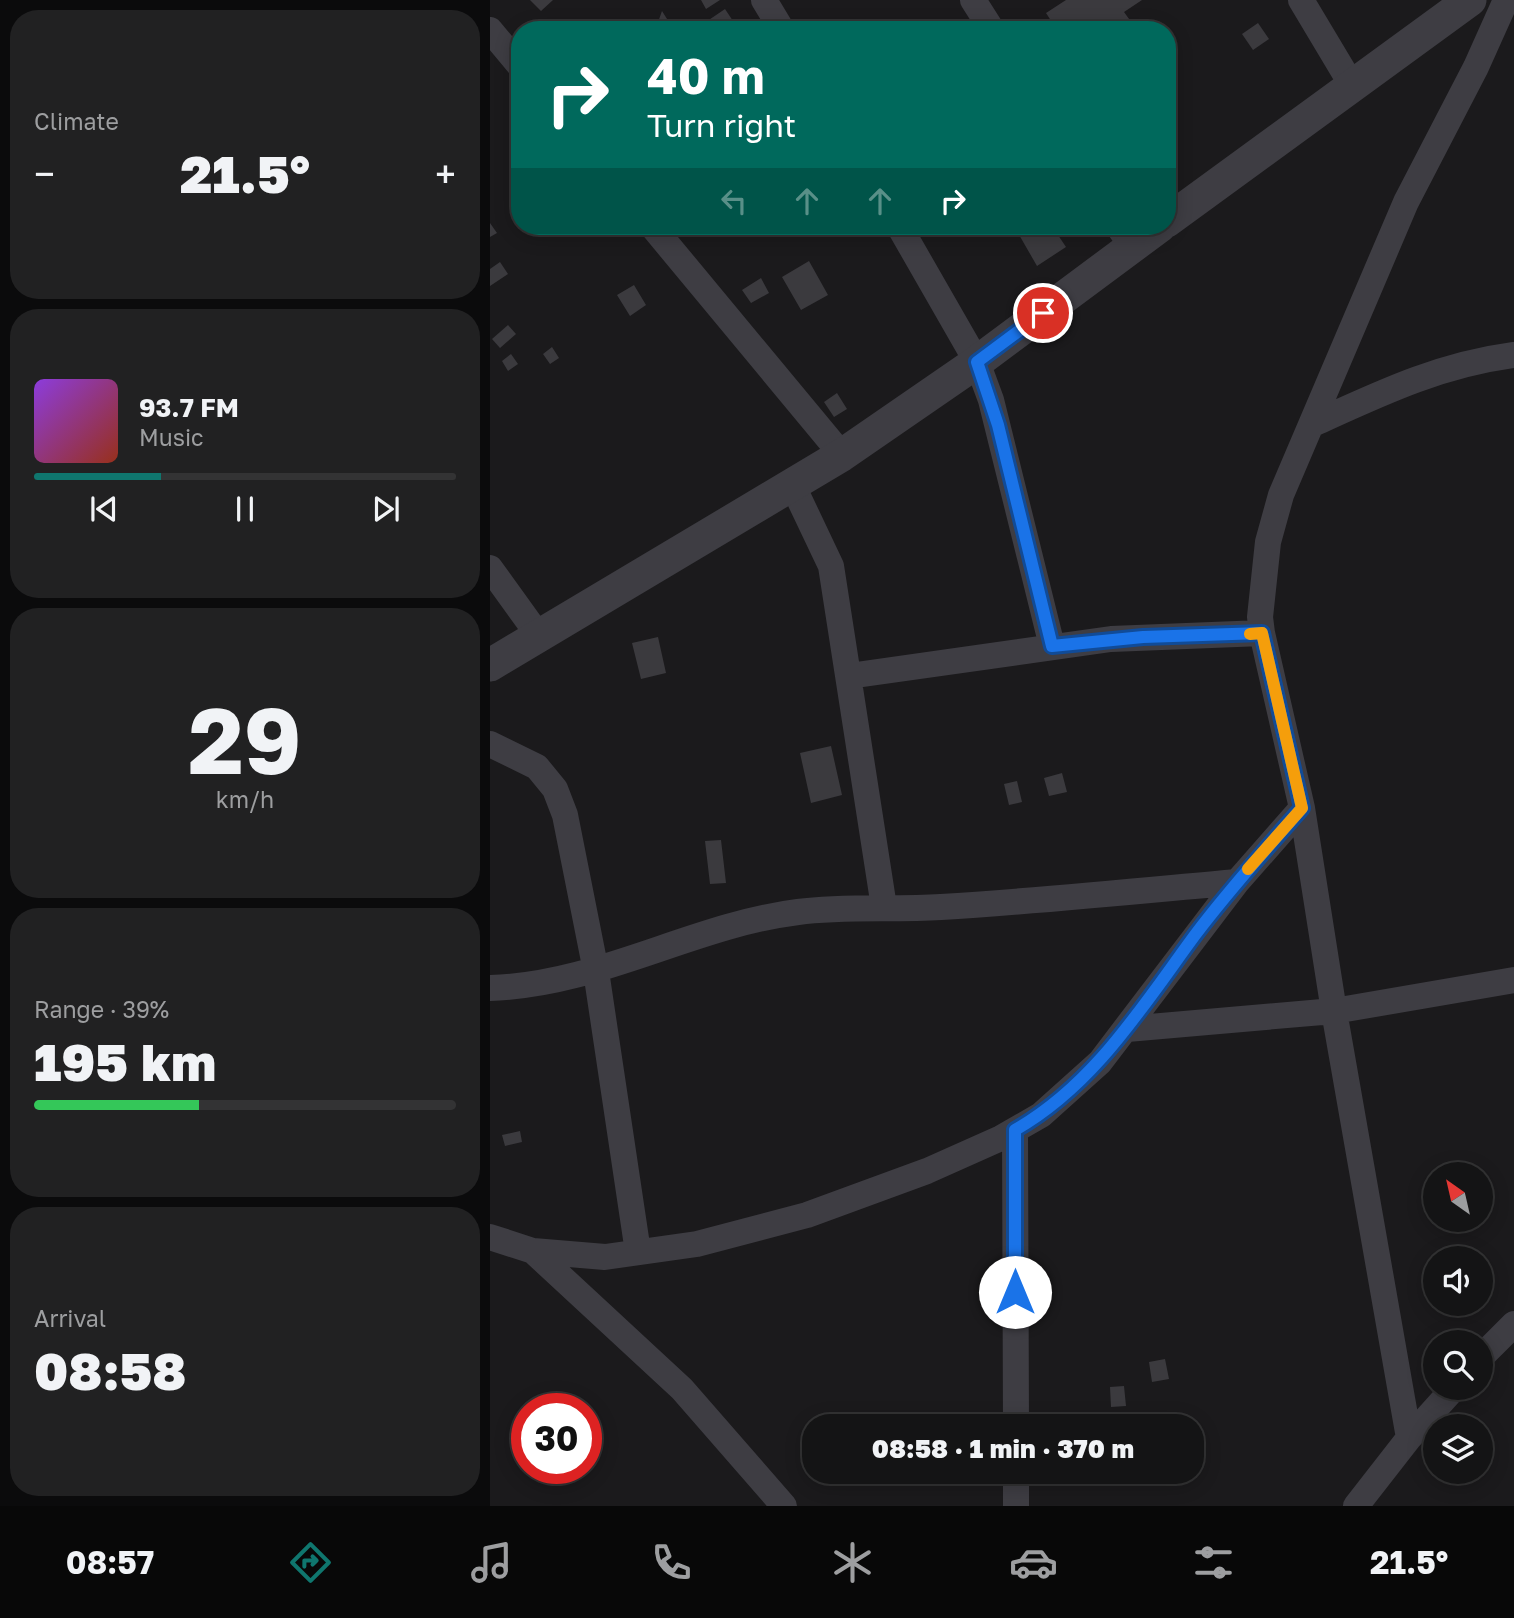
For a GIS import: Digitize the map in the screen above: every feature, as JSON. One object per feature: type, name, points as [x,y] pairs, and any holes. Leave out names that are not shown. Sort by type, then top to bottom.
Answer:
[{"type":"street","points":[[764,0],[777,21]]},
{"type":"street","points":[[973,0],[986,21]]},
{"type":"street","points":[[1301,0],[1353,87]]},
{"type":"street","points":[[1176,215],[1470,0]]},
{"type":"street","points":[[1409,1437],[1334,1011],[1302,808],[1260,618],[1268,542],[1281,495],[1406,202],[1476,67],[1506,0]]},
{"type":"street","points":[[490,30],[511,55]]},
{"type":"street","points":[[659,235],[842,455]]},
{"type":"street","points":[[904,235],[977,362],[995,412],[1052,646]]},
{"type":"street","points":[[490,665],[842,455],[977,362],[1125,236]]},
{"type":"street","points":[[1313,424],[1436,371],[1474,360],[1514,355]]},
{"type":"street","points":[[793,486],[831,566],[884,907]]},
{"type":"street","points":[[490,568],[540,636]]},
{"type":"street","points":[[849,676],[1052,646],[1143,637],[1262,633]]},
{"type":"street","points":[[490,744],[537,767],[555,789],[565,815],[596,971],[638,1252]]},
{"type":"street","points":[[490,1237],[533,1251],[605,1257],[697,1244],[807,1215],[927,1171],[1015,1130],[1041,1115],[1069,1093],[1127,1029],[1237,882],[1302,808]]},
{"type":"street","points":[[490,988],[537,985],[596,971],[706,936],[797,912],[992,903],[1237,882]]},
{"type":"street","points":[[1127,1029],[1334,1011],[1514,980]]},
{"type":"street","points":[[1015,1130],[1016,1414]]},
{"type":"street","points":[[533,1251],[682,1388],[784,1506]]},
{"type":"street","points":[[1493,1345],[1514,1324]]},
{"type":"street","points":[[1356,1506],[1409,1437],[1443,1400]]},
{"type":"street","points":[[1016,1484],[1016,1506]]},
{"type":"building","points":[[530,0],[553,0],[541,11]]},
{"type":"building","points":[[701,0],[720,0],[706,9]]},
{"type":"building","points":[[1066,0],[1142,0],[1124,12],[1131,21],[1051,21],[1046,13]]},
{"type":"building","points":[[725,9],[733,21],[707,21]]},
{"type":"building","points":[[662,11],[668,21],[658,21]]},
{"type":"building","points":[[1258,23],[1269,39],[1253,50],[1242,34]]},
{"type":"building","points":[[490,223],[497,233],[490,237]]},
{"type":"building","points":[[1019,235],[1058,235],[1066,247],[1037,266]]},
{"type":"building","points":[[809,261],[828,295],[801,310],[782,277]]},
{"type":"building","points":[[500,262],[508,274],[490,286],[490,269]]},
{"type":"building","points":[[761,278],[769,293],[751,303],[742,290]]},
{"type":"building","points":[[634,285],[646,305],[630,316],[617,295]]},
{"type":"building","points":[[508,325],[516,334],[500,348],[492,339]]},
{"type":"building","points":[[552,347],[559,358],[550,364],[543,354]]},
{"type":"building","points":[[511,354],[518,364],[508,371],[502,361]]},
{"type":"building","points":[[837,393],[847,409],[834,417],[824,402]]},
{"type":"building","points":[[658,637],[666,673],[641,679],[632,643]]},
{"type":"building","points":[[831,746],[842,795],[811,803],[800,753]]},
{"type":"building","points":[[1062,773],[1067,792],[1049,796],[1044,778]]},
{"type":"building","points":[[1017,781],[1022,802],[1009,805],[1004,784]]},
{"type":"building","points":[[721,840],[726,883],[710,884],[705,841]]},
{"type":"building","points":[[520,1131],[522,1142],[505,1146],[502,1135]]},
{"type":"building","points":[[1165,1359],[1169,1379],[1152,1382],[1149,1362]]},
{"type":"building","points":[[1124,1386],[1126,1406],[1111,1407],[1110,1387]]},
{"type":"slow traffic","points":[[1248,869],[1302,808],[1293,761],[1278,713],[1262,633],[1250,634]]},
{"type":"route","points":[[1015,1292],[1015,1130],[1041,1115],[1069,1093],[1100,1062],[1237,882],[1302,808],[1293,761],[1278,713],[1262,633],[1143,637],[1052,646],[998,425],[977,362],[1043,313]]}]
